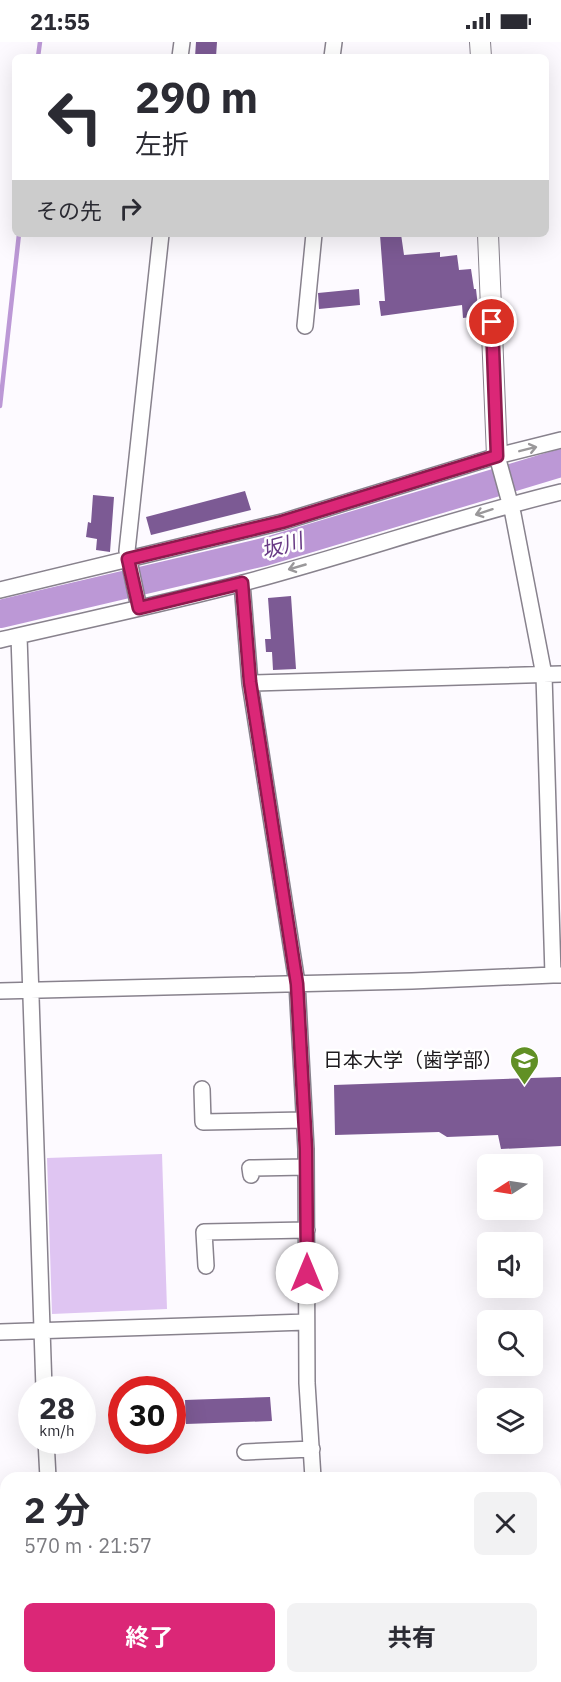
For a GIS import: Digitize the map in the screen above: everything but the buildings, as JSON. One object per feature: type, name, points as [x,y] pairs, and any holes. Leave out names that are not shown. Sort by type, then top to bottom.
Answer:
[{"type":"street","points":[[138,605],[128,562],[161,237]]},
{"type":"street","points":[[305,326],[314,237]]},
{"type":"street","points":[[0,991],[557,975],[556,862],[544,675],[509,502],[498,460],[488,237]]},
{"type":"street","points":[[0,590],[128,562],[282,522],[561,440]]},
{"type":"street","points":[[0,640],[138,605],[242,583],[426,531],[509,502],[561,492]]},
{"type":"street","points":[[242,583],[250,682],[297,984],[306,1167],[307,1383],[313,1472]]},
{"type":"street","points":[[19,636],[44,1376]]},
{"type":"street","points":[[250,682],[561,674]]},
{"type":"street","points":[[202,1089],[203,1122],[304,1120]]},
{"type":"street","points":[[250,1175],[250,1168],[306,1167]]},
{"type":"street","points":[[206,1266],[204,1232],[307,1230]]},
{"type":"street","points":[[0,1332],[306,1322]]},
{"type":"street","points":[[245,1452],[312,1449]]},
{"type":"street","points":[[47,1454],[48,1472]]},
{"type":"shaded area","points":[[162,1154],[167,1309],[52,1314],[47,1158]]},
{"type":"waterway","points":[[38,54],[40,42]]},
{"type":"waterway","points":[[0,406],[19,237]]},
{"type":"waterway","name":"坂川","points":[[0,614],[264,552],[561,463]]},
{"type":"place","name":"日本大学（歯学部）","points":[[524,1086]]},
{"type":"route","points":[[307,1273],[306,1149],[297,984],[250,682],[242,583],[139,608],[128,559],[282,522],[497,456],[492,322]]}]
